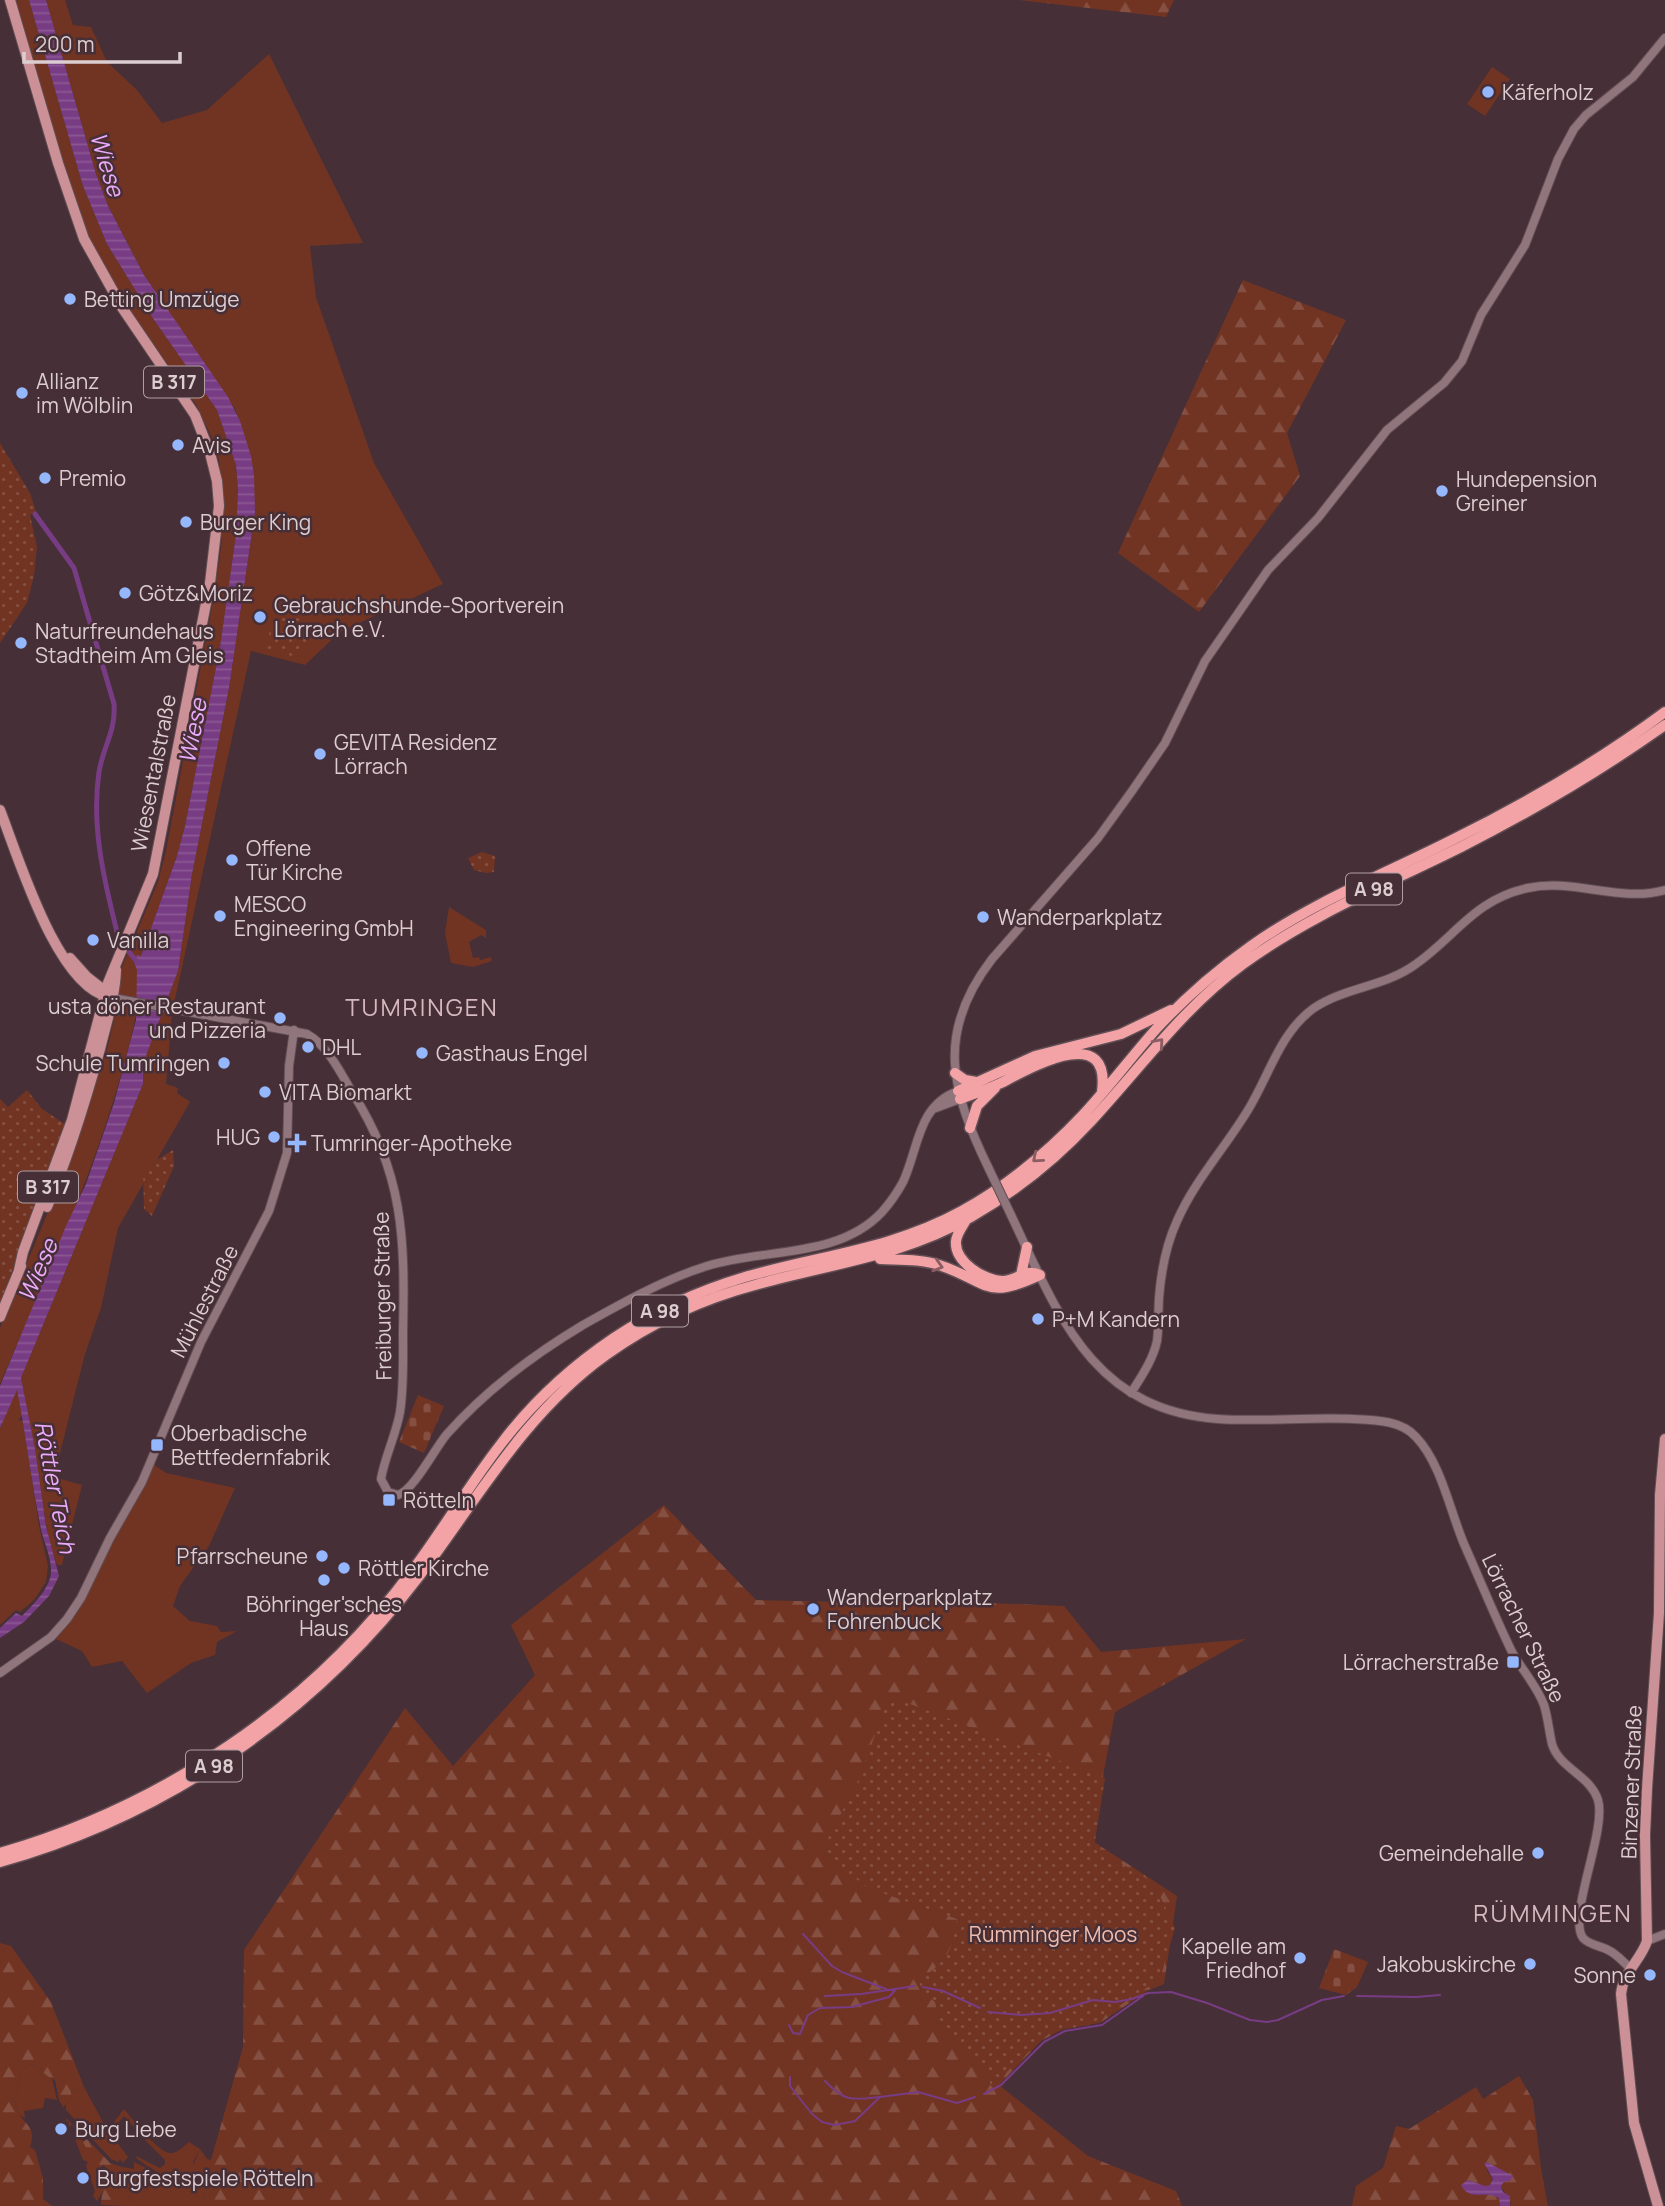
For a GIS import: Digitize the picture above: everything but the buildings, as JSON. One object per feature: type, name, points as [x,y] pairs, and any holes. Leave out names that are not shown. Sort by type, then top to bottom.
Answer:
[{"type":"highway","name":"A 98","points":[[0,1862],[87,1832],[144,1806],[241,1748],[290,1711],[362,1638],[488,1461],[581,1362],[615,1337],[684,1299],[747,1276],[892,1241],[965,1209],[1033,1162],[1066,1132],[1180,1005],[1233,959],[1273,931],[1345,892],[1534,797],[1604,755],[1665,712]]},
{"type":"highway","name":"A 98","points":[[546,1400],[637,1335],[681,1312],[757,1284],[870,1258],[922,1241],[966,1220],[1039,1171],[1063,1150],[1091,1122],[1171,1028],[1240,967],[1308,922],[1539,806],[1665,725]]},
{"type":"highway","points":[[959,1095],[979,1082],[1035,1056],[1121,1034],[1180,1005]]},
{"type":"highway","points":[[959,1095],[1000,1084],[1055,1058],[1084,1054],[1101,1064],[1104,1077],[1102,1093]]},
{"type":"highway","points":[[955,1073],[965,1080],[979,1082]]},
{"type":"highway","points":[[970,1128],[977,1106],[1000,1084]]},
{"type":"highway","points":[[966,1220],[956,1240],[958,1252],[964,1261],[986,1277],[997,1280],[1006,1281],[1031,1272],[1040,1275]]},
{"type":"highway","points":[[1021,1275],[1027,1247]]},
{"type":"highway","points":[[870,1258],[937,1264],[981,1285],[998,1289],[1012,1287],[1040,1275]]},
{"type":"highway","name":"A 98","points":[[0,1853],[83,1825],[156,1791],[192,1770],[260,1724],[362,1638]]},
{"type":"main road","name":"Wiesentalstraße","points":[[10,0],[61,172],[84,239],[123,309],[192,410],[210,453],[218,492],[215,557],[163,832],[150,885],[115,966]]},
{"type":"main road","points":[[0,810],[52,935],[88,988],[99,1012]]},
{"type":"main road","points":[[68,960],[107,995]]},
{"type":"main road","points":[[87,977],[97,976],[115,966]]},
{"type":"main road","name":"B 317","points":[[75,1118],[115,966]]},
{"type":"main road","points":[[88,988],[107,995]]},
{"type":"main road","name":"B 317","points":[[0,1317],[64,1167],[99,1012],[107,995]]},
{"type":"main road","name":"Binzener Straße","points":[[1647,1941],[1645,1836],[1659,1592],[1660,1495],[1665,1439]]},
{"type":"main road","points":[[1647,1941],[1641,1955],[1623,1980],[1620,1994],[1630,2098],[1642,2156],[1658,2206]]},
{"type":"street","points":[[1665,38],[1633,77],[1580,121],[1568,138],[1525,244],[1481,315],[1462,362],[1444,383],[1387,430],[1318,518],[1256,586],[1205,661],[1165,743],[1132,791],[1098,838],[986,967],[970,992],[958,1022],[955,1046],[955,1073],[959,1095],[970,1128],[1040,1275],[1071,1334],[1084,1352],[1104,1373],[1131,1393],[1154,1352],[1161,1277],[1175,1225],[1200,1177],[1247,1112],[1283,1044],[1305,1016],[1328,1000],[1384,981],[1410,968],[1472,913],[1509,894],[1527,888],[1562,885],[1623,894],[1665,890]]},
{"type":"street","name":"Freiburger Straße","points":[[107,995],[294,1031],[312,1037],[333,1061],[373,1128],[395,1186],[402,1243],[402,1388],[400,1411],[382,1474],[382,1484],[393,1494],[403,1493],[446,1436],[488,1394],[526,1362],[587,1323],[648,1291],[701,1268],[729,1260],[821,1245],[864,1227],[881,1213],[903,1182],[922,1125],[931,1111],[946,1095],[959,1095]]},
{"type":"street","name":"Mühlestraße","points":[[0,1673],[51,1637],[74,1609],[142,1482],[201,1342],[272,1204],[287,1153],[288,1076],[294,1031]]},
{"type":"street","name":"Lörracher Straße","points":[[1131,1393],[1180,1414],[1245,1420],[1351,1419],[1399,1425],[1419,1440],[1437,1472],[1465,1546],[1508,1642],[1542,1700],[1556,1753],[1593,1789],[1599,1803],[1580,1913],[1581,1933],[1586,1940],[1613,1952],[1630,1968]]},
{"type":"street","points":[[1647,1941],[1665,1934]]},
{"type":"green space","points":[[16,0],[29,0],[83,186],[107,244],[152,317],[217,410],[236,465],[238,489],[236,535],[220,647],[185,826],[177,856],[136,964],[138,1001],[127,1052],[112,1105],[83,1186],[0,1384],[0,1328],[64,1173],[107,1050],[117,1007],[119,974],[158,882],[166,851],[215,591],[224,502],[219,460],[197,406],[124,301],[90,239],[74,203]]},
{"type":"green space","points":[[46,0],[65,0],[73,25],[91,27],[107,62],[137,90],[162,123],[207,110],[269,54],[363,243],[310,246],[316,297],[374,463],[443,584],[340,632],[305,665],[251,651],[172,1013],[166,1084],[178,1088],[177,1093],[190,1102],[118,1228],[101,1308],[85,1354],[54,1477],[82,1485],[62,1565],[57,1565],[49,1540],[21,1378],[143,1084],[143,1064],[178,971],[192,874],[229,688],[255,512],[244,436],[235,409],[144,275],[108,206],[96,174]]},
{"type":"green space","points":[[1019,0],[1174,0],[1166,17]]},
{"type":"green space","name":"Käferholz","points":[[1492,67],[1510,79],[1485,116],[1467,104]]},
{"type":"green space","points":[[1243,280],[1346,320],[1287,433],[1300,476],[1199,612],[1118,553]]},
{"type":"green space","points":[[0,443],[30,493],[36,512],[30,515],[37,547],[34,576],[27,603],[0,643]]},
{"type":"green space","points":[[307,612],[316,638],[297,657],[264,650],[274,619]]},
{"type":"green space","points":[[482,852],[495,856],[494,872],[474,870],[468,858]]},
{"type":"green space","points":[[449,907],[486,930],[486,938],[481,935],[469,942],[473,958],[479,957],[480,960],[491,957],[492,961],[473,967],[451,963],[445,933]]},
{"type":"green space","points":[[27,1090],[42,1109],[65,1124],[65,1130],[0,1303],[0,1099],[8,1107]]},
{"type":"green space","points":[[173,1150],[174,1166],[152,1216],[144,1209],[143,1168]]},
{"type":"green space","points":[[17,1389],[22,1416],[18,1420],[23,1421],[48,1566],[46,1582],[34,1600],[20,1612],[16,1610],[0,1625],[0,1428]]},
{"type":"green space","points":[[418,1395],[444,1406],[424,1453],[399,1442]]},
{"type":"green space","points":[[150,1462],[166,1473],[235,1488],[209,1546],[180,1586],[173,1606],[190,1621],[217,1626],[221,1632],[237,1631],[217,1642],[215,1655],[191,1663],[147,1693],[122,1661],[92,1667],[82,1651],[56,1639],[78,1612],[93,1573]]},
{"type":"green space","points":[[664,1505],[756,1600],[891,1603],[915,1600],[1064,1606],[1101,1652],[1246,1639],[1115,1712],[1091,1840],[1177,1896],[1164,1984],[1147,1991],[1100,2023],[1065,2028],[1041,2041],[999,2085],[1088,2156],[1176,2191],[1182,2206],[203,2206],[207,2186],[211,2185],[201,2180],[211,2171],[209,2168],[203,2174],[192,2168],[200,2149],[207,2159],[211,2160],[243,2047],[244,1950],[405,1708],[453,1766],[535,1675],[511,1625]]},
{"type":"green space","name":"Rümminger Moos","points":[[889,1696],[1105,1778],[1094,1847],[1154,1883],[1175,1928],[1160,1979],[1090,2025],[1052,2031],[991,2086],[986,2067],[940,2024],[935,2002],[922,1992],[919,1981],[946,1955],[953,1940],[957,1919],[868,1888],[821,1852],[859,1779]]},
{"type":"green space","points":[[0,1943],[11,1946],[51,2002],[84,2087],[71,2092],[72,2098],[63,2107],[55,2080],[32,2064],[19,2076],[18,2094],[14,2101],[18,2113],[31,2131],[30,2147],[35,2150],[43,2178],[43,2199],[52,2206],[0,2206]]},
{"type":"green space","points":[[1334,1949],[1368,1962],[1357,1987],[1346,1995],[1319,1988]]},
{"type":"green space","points":[[32,2064],[52,2079],[57,2100],[45,2098],[43,2108],[24,2111],[25,2118],[18,2114],[14,2100],[18,2094],[17,2085],[21,2072]]},
{"type":"green space","points":[[1519,2076],[1533,2100],[1548,2206],[1510,2206],[1511,2203],[1501,2186],[1504,2182],[1485,2167],[1493,2180],[1490,2185],[1485,2187],[1468,2180],[1479,2195],[1493,2194],[1499,2198],[1500,2206],[1352,2206],[1356,2186],[1383,2168],[1396,2126],[1409,2129],[1476,2087],[1483,2099]]},
{"type":"green space","points":[[84,2087],[105,2126],[128,2157],[123,2163],[120,2159],[118,2162],[111,2159],[66,2110],[66,2104],[72,2098],[71,2092]]},
{"type":"green space","points":[[124,2109],[152,2141],[165,2151],[175,2152],[189,2142],[200,2149],[193,2162],[196,2170],[203,2174],[195,2179],[178,2181],[137,2159],[136,2156],[160,2168],[165,2164],[165,2160],[124,2116],[114,2128],[111,2126]]},
{"type":"green space","points":[[67,2119],[83,2134],[80,2137],[85,2137],[82,2139],[102,2174],[105,2188],[97,2201],[93,2196],[95,2191],[86,2166],[88,2162],[83,2160],[75,2139],[78,2137],[72,2124],[69,2127],[69,2122],[65,2120]]},
{"type":"green space","points":[[87,2139],[110,2163],[122,2167],[125,2172],[121,2177],[130,2200],[127,2206],[101,2205],[102,2174],[107,2170],[104,2165],[98,2169],[83,2142]]},
{"type":"green space","points":[[134,2162],[177,2184],[207,2186],[203,2206],[127,2206],[130,2200],[121,2177],[125,2172],[122,2167],[134,2169]]},
{"type":"shaded area","points":[[29,0],[46,0],[96,174],[108,206],[144,275],[228,397],[240,421],[251,456],[255,512],[229,688],[192,874],[178,971],[143,1064],[143,1084],[21,1378],[46,1526],[59,1576],[49,1596],[24,1622],[0,1638],[0,1628],[16,1613],[22,1616],[31,1607],[44,1590],[51,1572],[41,1530],[17,1390],[0,1428],[0,1386],[86,1184],[114,1103],[136,1020],[137,970],[134,962],[137,955],[141,956],[185,826],[220,647],[236,535],[238,489],[236,465],[217,410],[152,317],[107,244],[83,186]]},
{"type":"shaded area","points":[[1484,2163],[1513,2176],[1501,2186],[1503,2192],[1510,2196],[1510,2206],[1500,2206],[1499,2198],[1494,2196],[1468,2193],[1464,2190],[1461,2185],[1468,2180],[1490,2185],[1493,2179]]},
{"type":"waterway","points":[[35,514],[74,568],[114,704],[113,722],[99,772],[98,833],[103,873],[117,932],[121,942],[138,963]]},
{"type":"waterway","points":[[803,1934],[832,1966],[886,1989]]},
{"type":"waterway","points":[[825,1996],[915,1986]]},
{"type":"waterway","points":[[923,1987],[943,1991],[980,2008]]},
{"type":"waterway","points":[[789,2025],[793,2033],[800,2034],[808,2015],[820,2008],[852,2007],[889,1997],[896,1989]]},
{"type":"waterway","points":[[988,2012],[1021,2015],[1050,2013],[1093,2000],[1115,2002],[1148,1993],[1171,1992],[1250,2020],[1267,2022],[1278,2020],[1322,2000],[1344,1996]]},
{"type":"waterway","points":[[1357,1996],[1440,1995]]},
{"type":"waterway","points":[[984,2094],[1001,2085],[1044,2042],[1065,2031],[1102,2025],[1143,1996]]},
{"type":"waterway","points":[[790,2077],[790,2086],[812,2114],[822,2122],[835,2125],[855,2121],[880,2097],[918,2092],[957,2103],[975,2097]]},
{"type":"waterway","points":[[825,2081],[838,2093],[849,2098],[879,2097]]},
{"type":"place","name":"Käferholz","points":[[1488,92]]},
{"type":"place","name":"Betting Umzüge","points":[[70,299]]},
{"type":"place","name":"Allianz im Wölblin","points":[[22,393]]},
{"type":"place","name":"Avis","points":[[178,445]]},
{"type":"place","name":"Premio","points":[[45,478]]},
{"type":"place","name":"Hundepension Greiner","points":[[1442,491]]},
{"type":"place","name":"Burger King","points":[[186,522]]},
{"type":"place","name":"Götz&Moriz","points":[[125,593]]},
{"type":"place","name":"Gebrauchshunde-Sportverein Lörrach e.V.","points":[[260,617]]},
{"type":"place","name":"Naturfreundehaus Stadtheim Am Gleis","points":[[21,643]]},
{"type":"place","name":"GEVITA Residenz Lörrach","points":[[320,754]]},
{"type":"place","name":"Offene Tür Kirche","points":[[232,860]]},
{"type":"place","name":"MESCO Engineering GmbH","points":[[220,916]]},
{"type":"place","name":"Wanderparkplatz","points":[[983,917]]},
{"type":"place","name":"Vanilla","points":[[93,940]]},
{"type":"place","name":"usta döner Restaurant und Pizzeria","points":[[280,1018]]},
{"type":"place","name":"DHL","points":[[308,1047]]},
{"type":"place","name":"Gasthaus Engel","points":[[422,1053]]},
{"type":"place","name":"Schule Tumringen","points":[[224,1063]]},
{"type":"place","name":"VITA Biomarkt","points":[[265,1092]]},
{"type":"place","name":"HUG","points":[[274,1137]]},
{"type":"place","name":"Tumringer-Apotheke","points":[[297,1143]]},
{"type":"place","name":"P+M Kandern","points":[[1038,1319]]},
{"type":"place","name":"Oberbadische Bettfedernfabrik","points":[[157,1445]]},
{"type":"place","name":"Rötteln","points":[[389,1500]]},
{"type":"place","name":"Pfarrscheune","points":[[322,1556]]},
{"type":"place","name":"Röttler Kirche","points":[[344,1568]]},
{"type":"place","name":"Böhringer'sches Haus","points":[[324,1580]]},
{"type":"place","name":"Wanderparkplatz Fohrenbuck","points":[[813,1609]]},
{"type":"place","name":"Lörracherstraße","points":[[1513,1662]]},
{"type":"place","name":"Gemeindehalle","points":[[1538,1853]]},
{"type":"place","name":"Kapelle am Friedhof","points":[[1300,1958]]},
{"type":"place","name":"Jakobuskirche","points":[[1530,1964]]},
{"type":"place","name":"Sonne","points":[[1650,1975]]},
{"type":"place","name":"Burg Liebe","points":[[61,2129]]},
{"type":"place","name":"Burgfestspiele Rötteln","points":[[83,2178]]},
{"type":"district","name":"TUMRINGEN","points":[[422,1006]]},
{"type":"district","name":"RÜMMINGEN","points":[[1553,1912]]},
{"type":"water label","name":"Wiese","points":[[108,164]]},
{"type":"water label","name":"Wiese","points":[[192,731]]},
{"type":"water label","name":"Wiese","points":[[37,1270]]},
{"type":"water label","name":"Röttler Teich","points":[[56,1487]]}]
